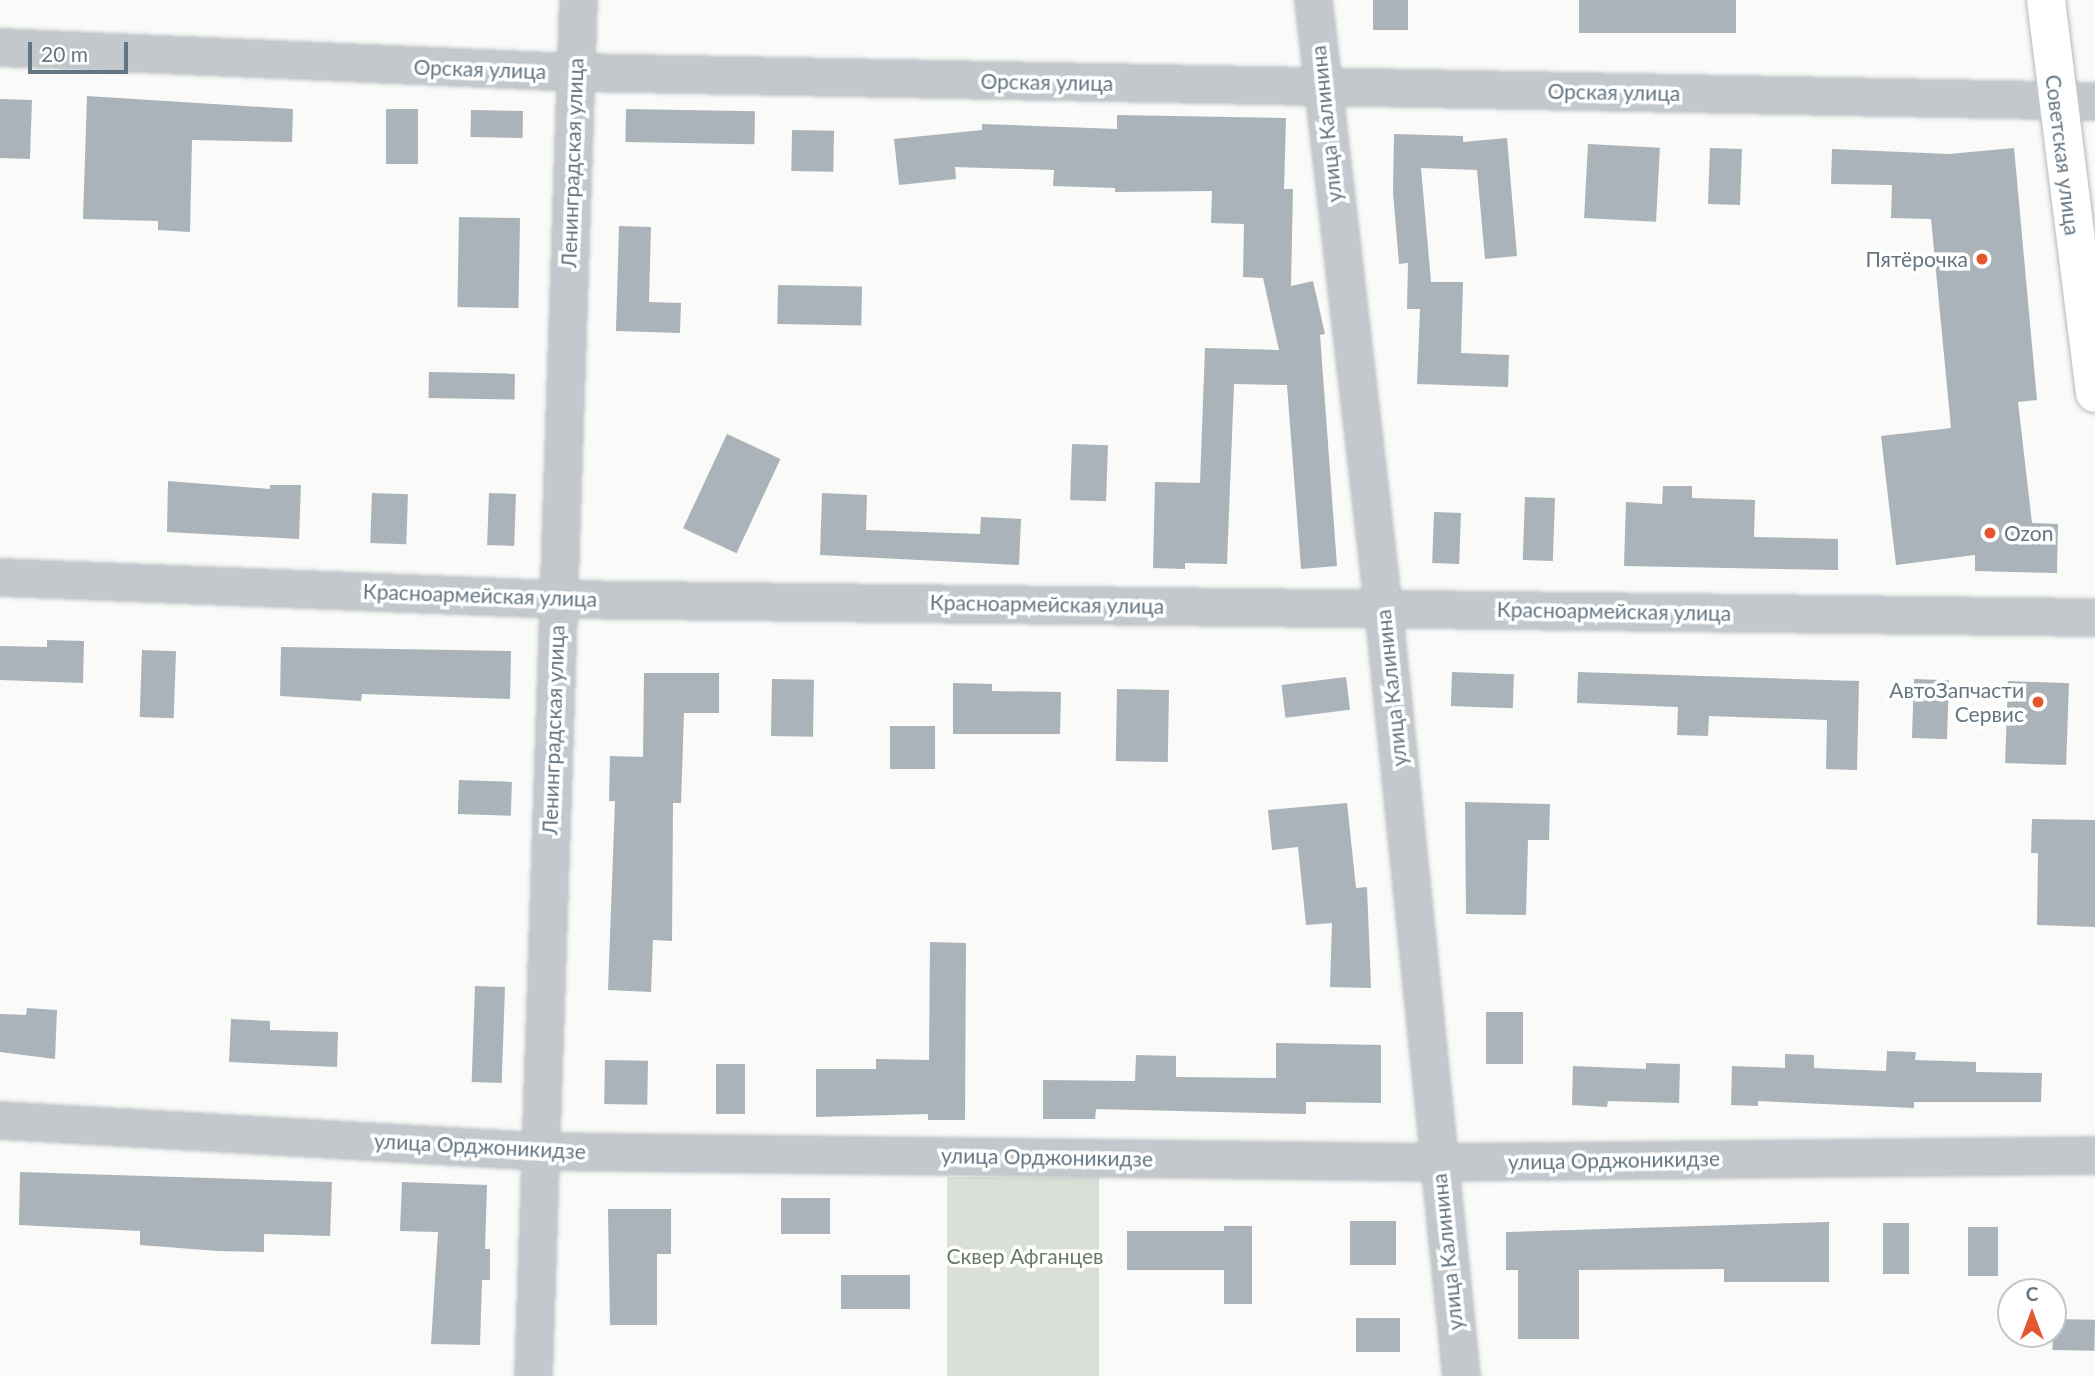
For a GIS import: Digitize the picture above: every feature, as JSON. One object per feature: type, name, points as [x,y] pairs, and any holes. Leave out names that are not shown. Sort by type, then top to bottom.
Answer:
[{"type":"street","name":"Ленинградская улица","points":[[533,1376],[578,0]]},
{"type":"street","name":"улица Калинина","points":[[1313,0],[1383,608],[1437,1162],[1461,1376]]},
{"type":"street","name":"Советская улица","points":[[2046,0],[2055,99],[2095,393]]},
{"type":"street","name":"Орская улица","points":[[0,47],[576,72],[2095,101]]},
{"type":"street","name":"Красноармейская улица","points":[[0,577],[557,599],[2095,617]]},
{"type":"street","name":"улица Орджоникидзе","points":[[0,1120],[540,1151],[1437,1162],[2095,1155]]},
{"type":"green space","name":"Сквер Афганцев","points":[[947,1177],[1099,1177],[1099,1376],[947,1376]]},
{"type":"building","points":[[1373,0],[1408,0],[1408,30],[1373,30]]},
{"type":"building","points":[[1579,0],[1736,0],[1736,33],[1579,33]]},
{"type":"building","points":[[87,96],[293,109],[292,142],[192,140],[190,232],[158,230],[158,221],[83,219]]},
{"type":"building","points":[[0,99],[32,100],[30,159],[0,158]]},
{"type":"building","points":[[386,109],[418,109],[418,164],[386,164]]},
{"type":"building","points":[[626,109],[755,111],[754,144],[625,142]]},
{"type":"building","points":[[471,110],[523,111],[523,138],[471,137]]},
{"type":"building","points":[[1117,115],[1286,118],[1284,189],[1293,189],[1291,286],[1313,281],[1325,334],[1320,335],[1337,566],[1301,569],[1287,385],[1234,384],[1227,564],[1185,563],[1185,569],[1153,568],[1155,482],[1200,483],[1205,348],[1279,350],[1263,278],[1243,277],[1244,224],[1211,223],[1212,191],[1115,192],[1115,188],[1053,186],[1054,170],[955,167],[956,179],[899,185],[894,139],[982,130],[982,124],[1117,129]]},
{"type":"building","points":[[792,130],[834,131],[833,172],[791,171]]},
{"type":"building","points":[[1394,134],[1463,136],[1463,142],[1507,138],[1517,256],[1485,259],[1477,170],[1421,168],[1431,282],[1463,282],[1461,353],[1509,355],[1508,387],[1417,384],[1420,309],[1407,309],[1408,263],[1399,264],[1393,192]]},
{"type":"building","points":[[1588,144],[1660,148],[1656,222],[1584,218]]},
{"type":"building","points":[[1710,148],[1742,149],[1740,205],[1708,204]]},
{"type":"building","points":[[2014,148],[2037,400],[2018,402],[2032,523],[2058,524],[2057,573],[1975,571],[1975,555],[1896,565],[1881,436],[1951,428],[1931,219],[1891,218],[1892,185],[1831,184],[1832,149],[1949,154]]},
{"type":"building","points":[[459,217],[520,218],[518,308],[457,307]]},
{"type":"building","points":[[619,226],[651,227],[649,302],[681,303],[680,333],[616,331]]},
{"type":"building","points":[[778,285],[862,286],[861,325],[777,324]]},
{"type":"building","points":[[429,372],[515,374],[515,399],[429,398]]},
{"type":"building","points":[[727,434],[780,459],[737,553],[683,528]]},
{"type":"building","points":[[1072,444],[1108,445],[1106,501],[1070,500]]},
{"type":"building","points":[[168,481],[270,489],[270,485],[301,485],[299,539],[167,532]]},
{"type":"building","points":[[1663,486],[1692,486],[1692,498],[1755,500],[1754,537],[1838,539],[1838,570],[1624,566],[1626,502],[1662,504]]},
{"type":"building","points":[[372,493],[408,494],[406,544],[370,543]]},
{"type":"building","points":[[489,493],[516,494],[514,546],[487,545]]},
{"type":"building","points":[[822,493],[867,495],[866,530],[980,534],[981,517],[1021,519],[1019,565],[820,555]]},
{"type":"building","points":[[1525,497],[1555,498],[1553,561],[1523,560]]},
{"type":"building","points":[[1434,512],[1461,513],[1459,564],[1432,563]]},
{"type":"building","points":[[47,640],[84,641],[83,683],[0,680],[0,646],[47,647]]},
{"type":"building","points":[[281,647],[511,651],[510,699],[362,694],[361,701],[280,696]]},
{"type":"building","points":[[142,650],[176,651],[174,718],[140,717]]},
{"type":"building","points":[[1452,672],[1514,674],[1513,708],[1451,706]]},
{"type":"building","points":[[1578,672],[1859,681],[1857,770],[1826,769],[1827,720],[1709,716],[1708,736],[1677,735],[1678,707],[1577,703]]},
{"type":"building","points":[[644,673],[719,673],[719,713],[684,713],[681,803],[673,803],[672,941],[653,940],[651,992],[608,990],[615,801],[609,801],[610,756],[643,757]]},
{"type":"building","points":[[1346,677],[1350,710],[1286,718],[1281,685]]},
{"type":"building","points":[[772,679],[814,680],[813,737],[771,736]]},
{"type":"building","points":[[1914,679],[1949,680],[1947,739],[1912,738]]},
{"type":"building","points":[[2008,681],[2069,683],[2066,765],[2005,763]]},
{"type":"building","points":[[953,683],[992,684],[992,691],[1061,692],[1060,734],[953,734]]},
{"type":"building","points":[[1117,689],[1169,690],[1168,762],[1116,761]]},
{"type":"building","points":[[890,726],[935,726],[935,769],[890,769]]},
{"type":"building","points":[[459,780],[512,782],[511,816],[458,814]]},
{"type":"building","points":[[1465,802],[1550,804],[1549,840],[1528,840],[1526,915],[1466,914]]},
{"type":"building","points":[[1347,803],[1356,888],[1367,887],[1371,988],[1330,987],[1332,923],[1306,925],[1298,847],[1272,850],[1268,810]]},
{"type":"building","points":[[2032,819],[2095,820],[2095,927],[2037,925],[2038,853],[2031,853]]},
{"type":"building","points":[[930,942],[966,943],[965,1120],[928,1120],[928,1114],[816,1117],[816,1069],[876,1069],[876,1059],[929,1060]]},
{"type":"building","points":[[475,986],[505,987],[502,1083],[472,1082]]},
{"type":"building","points":[[27,1008],[57,1010],[55,1059],[0,1052],[0,1014],[26,1015]]},
{"type":"building","points":[[1486,1012],[1523,1012],[1523,1064],[1486,1064]]},
{"type":"building","points":[[231,1019],[270,1021],[270,1030],[338,1032],[337,1067],[229,1062]]},
{"type":"building","points":[[1276,1043],[1381,1045],[1381,1103],[1306,1102],[1306,1114],[1096,1109],[1095,1119],[1043,1119],[1043,1080],[1135,1081],[1136,1055],[1176,1056],[1176,1077],[1276,1078]]},
{"type":"building","points":[[1887,1051],[1916,1052],[1915,1060],[1976,1062],[1976,1072],[2042,1073],[2041,1102],[1914,1102],[1914,1108],[1758,1101],[1758,1106],[1731,1105],[1732,1066],[1785,1068],[1785,1054],[1814,1055],[1814,1068],[1886,1071]]},
{"type":"building","points":[[605,1060],[648,1061],[647,1105],[604,1104]]},
{"type":"building","points":[[1646,1063],[1680,1064],[1679,1103],[1608,1101],[1607,1107],[1572,1105],[1573,1066],[1646,1069]]},
{"type":"building","points":[[716,1064],[745,1064],[745,1114],[716,1114]]},
{"type":"building","points":[[20,1172],[332,1182],[330,1236],[264,1234],[264,1252],[218,1251],[140,1245],[140,1231],[19,1225]]},
{"type":"building","points":[[402,1182],[487,1185],[485,1249],[490,1249],[490,1280],[482,1280],[480,1345],[431,1344],[438,1232],[400,1231]]},
{"type":"building","points":[[781,1198],[830,1198],[830,1234],[781,1234]]},
{"type":"building","points":[[608,1209],[671,1209],[671,1254],[657,1254],[657,1325],[610,1325]]},
{"type":"building","points":[[1350,1221],[1396,1221],[1396,1265],[1350,1265]]},
{"type":"building","points":[[1829,1222],[1829,1282],[1724,1282],[1724,1269],[1579,1270],[1579,1339],[1518,1339],[1518,1270],[1506,1270],[1506,1232]]},
{"type":"building","points":[[1883,1223],[1909,1223],[1909,1274],[1883,1274]]},
{"type":"building","points":[[1224,1226],[1252,1226],[1252,1304],[1224,1304],[1224,1270],[1127,1270],[1127,1231],[1224,1231]]},
{"type":"building","points":[[1968,1227],[1998,1227],[1998,1276],[1968,1276]]},
{"type":"building","points":[[841,1275],[910,1275],[910,1309],[841,1309]]},
{"type":"building","points":[[1356,1318],[1400,1318],[1400,1352],[1356,1352]]},
{"type":"building","points":[[2067,1319],[2095,1320],[2094,1351],[2052,1348],[2067,1348]]},
{"type":"place","name":"Пятёрочка","points":[[1982,259]]},
{"type":"place","name":"Ozon","points":[[1990,533]]},
{"type":"place","name":"АвтоЗапчасти Сервис","points":[[2038,702]]}]
